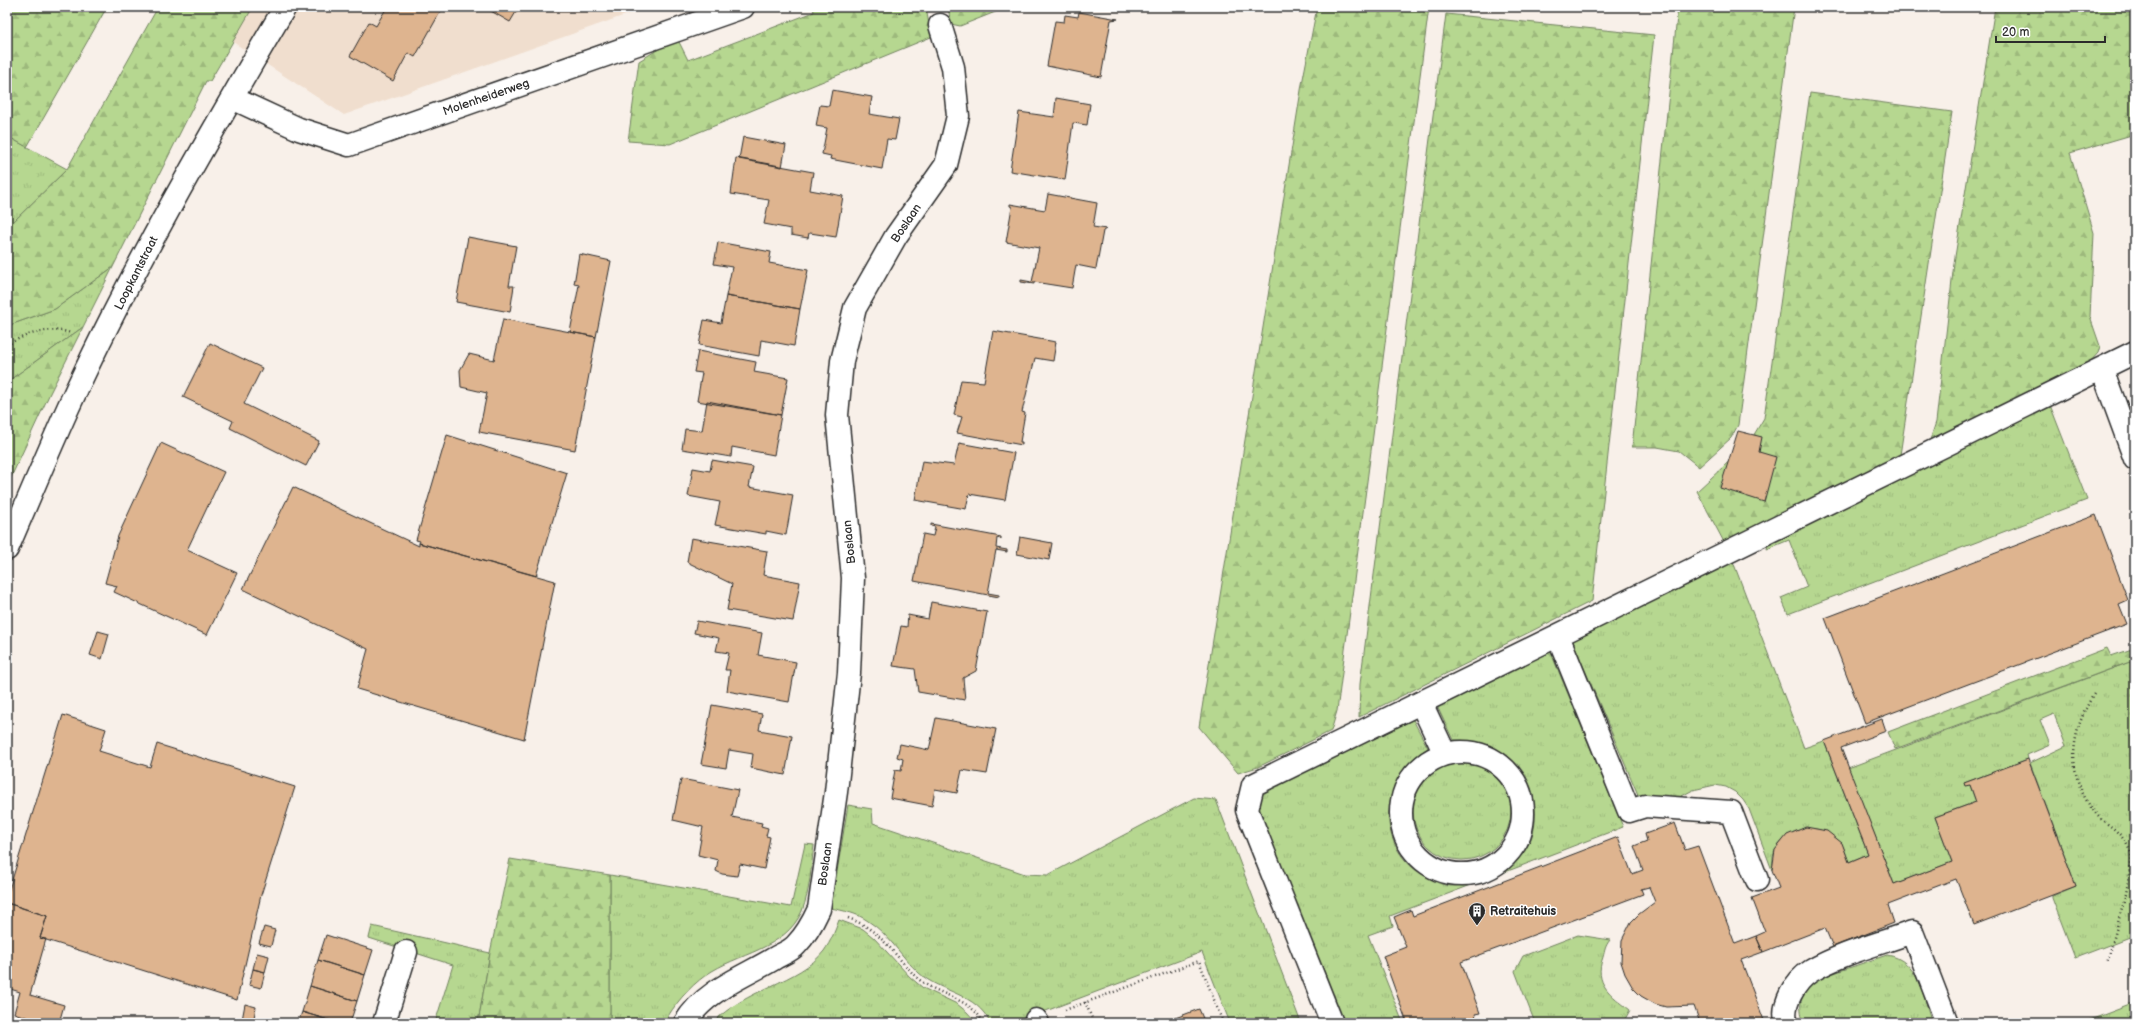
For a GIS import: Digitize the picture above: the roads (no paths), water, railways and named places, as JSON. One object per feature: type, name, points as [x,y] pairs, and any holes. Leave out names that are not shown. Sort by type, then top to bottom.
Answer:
[{"type":"street","name":"Loopkantstraat","points":[[7,549],[68,408],[160,226],[285,7]]},
{"type":"street","name":"Molenheiderweg","points":[[232,98],[299,129],[349,146],[743,7]]},
{"type":"street","name":"Boslaan","points":[[684,1023],[706,999],[736,978],[763,966],[795,946],[812,923],[819,909],[836,792],[849,673],[853,578],[837,415],[842,361],[855,308],[896,236],[946,164],[958,116],[953,67],[940,25]]},
{"type":"street","points":[[1332,1023],[1247,810],[1253,785],[2135,352]]},
{"type":"street","points":[[2102,368],[2129,423],[2135,459]]},
{"type":"street","points":[[1558,636],[1629,810],[1646,806],[1731,812],[1757,880]]},
{"type":"street","points":[[1421,703],[1445,754]]},
{"type":"street","points":[[1467,752],[1484,756],[1499,765],[1511,778],[1519,793],[1523,810],[1521,828],[1515,844],[1504,858],[1490,868],[1474,874],[1456,875],[1439,871],[1429,865],[1412,849],[1404,834],[1400,817],[1401,805],[1408,783],[1419,769],[1445,754],[1467,752]]},
{"type":"street","points":[[1787,1023],[1784,1017],[1787,1003],[1794,988],[1810,972],[1845,956],[1912,932],[1947,1023]]},
{"type":"street","points":[[384,1023],[406,952]]},
{"type":"place","name":"Retraitehuis","points":[[1477,926]]}]
